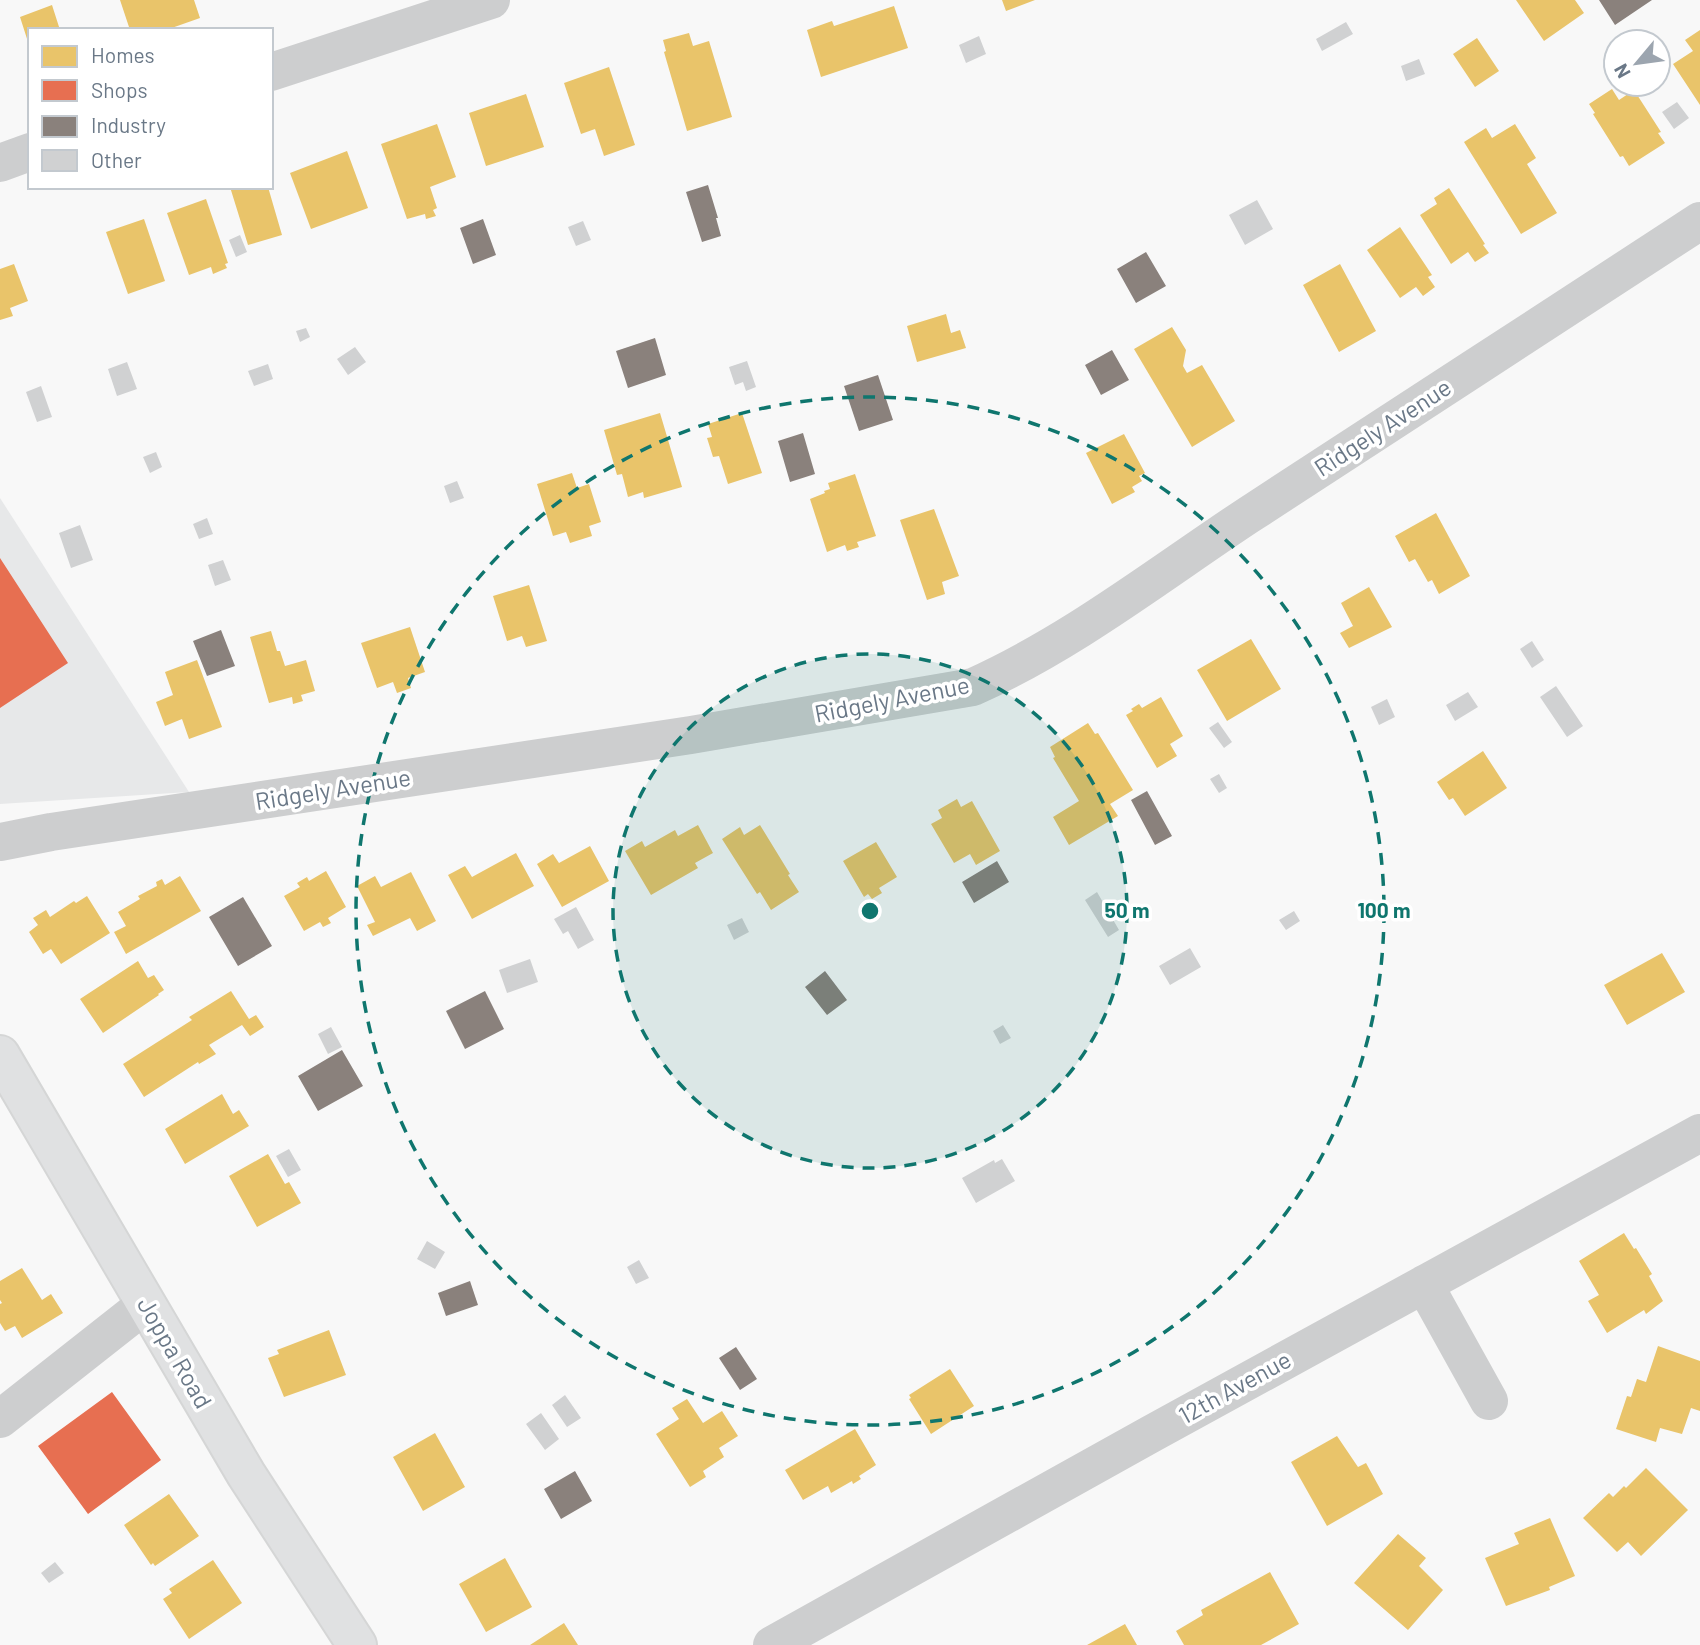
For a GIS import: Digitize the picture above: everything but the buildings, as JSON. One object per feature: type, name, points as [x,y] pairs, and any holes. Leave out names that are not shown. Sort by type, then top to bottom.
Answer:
[{"type":"main road","name":"Joppa Road","points":[[0,1055],[246,1474],[357,1645]]},
{"type":"street","points":[[273,71],[491,0]]},
{"type":"street","points":[[0,163],[28,153]]},
{"type":"street","name":"Ridgely Avenue","points":[[0,842],[691,735],[973,687],[1003,673],[1090,622],[1290,488],[1700,221]]},
{"type":"street","name":"12th Avenue","points":[[772,1645],[1700,1133]]},
{"type":"street","points":[[1424,1284],[1489,1401]]},
{"type":"street","points":[[0,1419],[146,1304]]},
{"type":"shaded area","points":[[0,498],[189,792],[0,804]]}]
